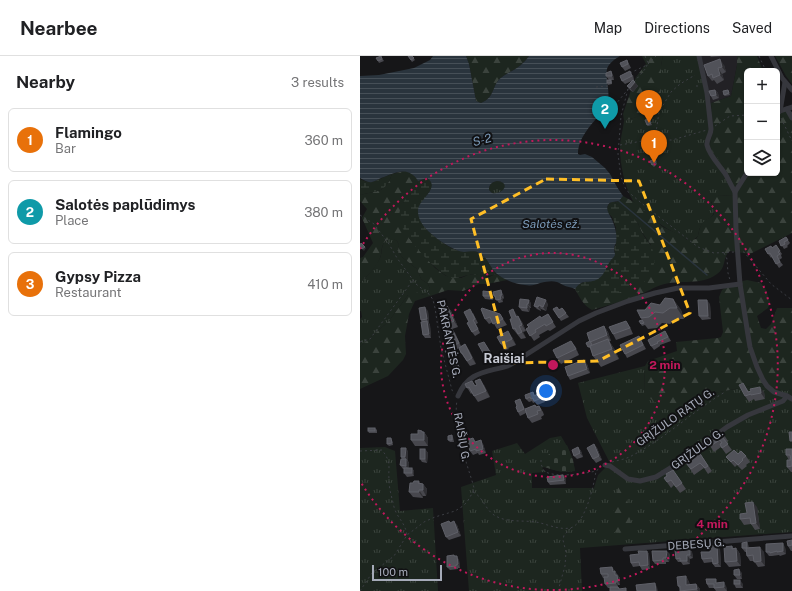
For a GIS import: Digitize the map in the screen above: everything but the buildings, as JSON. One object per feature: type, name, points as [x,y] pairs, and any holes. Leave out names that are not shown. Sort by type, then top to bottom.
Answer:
[{"type":"street","points":[[699,56],[707,93],[711,129],[711,134],[707,144],[735,192],[740,284],[750,348],[757,367],[767,386],[774,392],[790,397]]},
{"type":"street","points":[[771,56],[785,82],[792,90]]},
{"type":"street","points":[[780,104],[785,82]]},
{"type":"street","points":[[789,108],[792,118]]},
{"type":"street","points":[[735,192],[745,176]]},
{"type":"street","name":"RAIŠIŲ G.","points":[[458,396],[461,387],[466,381],[479,374],[501,369],[510,365],[579,321],[596,313],[655,293],[678,288],[709,288],[740,284]]},
{"type":"street","name":"GRĮŽULO G.","points":[[605,465],[610,466],[628,479],[640,481],[656,476],[677,464],[727,427],[748,415],[790,397]]},
{"type":"street","name":"DEBESŲ G.","points":[[625,549],[792,536]]},
{"type":"path","points":[[602,121],[646,68],[647,64],[645,56]]},
{"type":"path","points":[[627,74],[647,64],[656,56]]},
{"type":"path","points":[[759,56],[765,68]]},
{"type":"path","points":[[655,139],[659,112],[671,92],[694,75]]},
{"type":"path","points":[[596,88],[608,86]]},
{"type":"path","points":[[628,90],[621,116],[618,154],[621,177],[626,190],[698,247],[714,253],[744,252],[771,284],[792,300]]},
{"type":"path","points":[[619,145],[655,139],[672,140],[711,129],[730,116],[744,115]]},
{"type":"path","points":[[780,118],[792,141]]},
{"type":"path","name":"PAKRANTĖS G.","points":[[360,214],[374,224],[413,280],[420,288],[430,295],[433,300],[436,308],[441,348],[452,390],[455,395],[458,396]]},
{"type":"path","points":[[723,252],[727,259],[728,273],[732,286]]},
{"type":"path","points":[[360,342],[370,339],[413,280]]},
{"type":"path","name":"GRĮŽULO RATŲ G.","points":[[596,471],[605,465],[632,456],[667,434],[715,398],[726,392]]},
{"type":"path","name":"RAIŠIŲ G.","points":[[458,396],[456,403],[456,415],[462,451],[473,484],[473,492]]},
{"type":"path","points":[[360,451],[382,450],[389,459],[389,480],[395,509],[403,522],[407,536]]},
{"type":"path","points":[[541,460],[544,470],[550,474],[574,474],[596,471],[594,486],[587,505],[577,524],[564,535],[563,540],[566,552],[566,566],[558,591]]},
{"type":"path","points":[[360,591],[372,572],[394,556],[407,536],[424,522],[460,509],[468,502],[473,492],[478,494],[493,514],[498,517],[507,520],[536,522],[556,527],[572,528]]},
{"type":"highlighted area","points":[[546,179],[639,181],[690,313],[598,361],[509,363],[471,219]]},
{"type":"shaded area","points":[[701,56],[737,56],[737,65],[731,96],[711,103]]},
{"type":"green space","points":[[466,56],[529,56],[516,69],[499,80],[489,98],[481,103],[476,101]]},
{"type":"green space","points":[[642,56],[663,56],[661,66],[661,105],[654,111],[624,121],[623,114],[636,77],[646,64]]},
{"type":"green space","points":[[663,56],[701,56],[710,100],[712,133],[710,144],[737,191],[732,196],[719,195],[711,202],[714,210],[713,215],[702,224],[698,236],[693,240],[685,239],[663,226],[633,201],[625,183],[622,169],[620,145],[624,121],[654,111],[661,105],[661,66]]},
{"type":"green space","points":[[737,56],[757,56],[762,68],[744,68],[744,176],[780,176],[780,105],[782,109],[792,112],[792,233],[750,254],[730,251],[726,256],[720,271],[711,278],[697,281],[668,283],[642,294],[592,310],[584,304],[575,289],[580,293],[651,245],[641,231],[638,223],[615,202],[619,201],[623,196],[634,202],[663,227],[687,240],[692,240],[696,239],[698,236],[704,221],[714,214],[712,198],[719,195],[732,196],[736,193],[730,177],[711,148],[710,144],[713,130],[711,103],[731,96],[737,65]]},
{"type":"green space","points":[[775,56],[792,56],[792,84],[786,76]]},
{"type":"green space","points":[[404,171],[412,174],[418,181],[417,188],[403,203],[409,238],[435,268],[446,276],[461,278],[475,274],[489,277],[496,274],[507,280],[479,284],[463,291],[448,290],[415,301],[409,314],[405,336],[406,354],[403,360],[388,376],[360,389],[360,347],[389,321],[408,295],[416,292],[422,295],[430,289],[428,284],[421,279],[417,269],[402,257],[398,251],[399,245],[394,239],[388,239],[384,243],[378,263],[360,283],[360,258],[363,257],[373,243],[362,218],[367,209],[360,201],[360,195],[384,188],[392,174]]},
{"type":"green space","points":[[392,174],[384,188],[360,195],[360,179],[373,182]]},
{"type":"green space","points":[[427,178],[432,183],[432,188],[427,195],[425,228],[456,250],[480,253],[496,274],[488,276],[467,275],[458,278],[451,278],[437,269],[412,242],[401,224],[399,218],[400,210],[405,200],[415,189],[418,181]]},
{"type":"green space","points":[[497,181],[502,182],[505,188],[500,192],[492,193],[489,190],[490,185]]},
{"type":"green space","points":[[611,202],[615,202],[637,222],[652,248],[654,266],[647,279],[639,286],[613,294],[594,296],[586,295],[576,291],[575,289],[581,283],[590,281],[613,258],[615,252],[616,228],[607,209]]},
{"type":"green space","points":[[389,239],[394,239],[397,241],[399,245],[398,251],[402,257],[417,269],[421,279],[428,284],[430,289],[428,292],[423,294],[408,295],[389,321],[360,347],[360,319],[362,317],[360,311],[360,283],[376,265],[380,258],[384,243]]},
{"type":"green space","points":[[747,280],[761,283],[766,290],[770,302],[768,308],[757,316],[761,328],[766,329],[771,324],[777,308],[792,308],[792,389],[786,391],[756,385],[714,393],[693,410],[654,402],[644,392],[645,366],[648,361],[677,351],[676,342],[721,337],[723,332],[719,297],[722,290],[730,284]]},
{"type":"green space","points":[[645,366],[644,392],[693,410],[714,393],[756,385],[786,391],[792,389],[792,532],[580,548],[582,591],[469,591],[461,487],[496,475],[492,451],[517,443],[525,454],[550,438],[561,436],[570,453],[575,471],[563,472],[544,467],[542,468],[546,472],[532,473],[532,488],[594,488],[598,475],[610,463],[587,418],[578,383]]},
{"type":"green space","points":[[567,445],[573,460],[575,471],[563,472],[544,467],[544,457]]},
{"type":"green space","points":[[385,447],[395,451],[400,511],[433,508],[438,591],[360,591],[360,448]]},
{"type":"green space","points":[[621,486],[626,492],[631,524],[626,531],[620,533],[614,532],[611,523],[618,488]]},
{"type":"water","name":"Salotės ež.","points":[[433,56],[466,56],[476,101],[481,103],[489,98],[499,80],[521,65],[529,56],[620,56],[608,67],[607,102],[604,109],[583,137],[578,154],[585,154],[592,157],[605,168],[623,196],[619,201],[610,203],[607,207],[616,232],[616,243],[614,247],[615,255],[609,262],[604,273],[598,279],[583,282],[575,289],[552,281],[529,285],[518,284],[507,280],[495,272],[482,255],[477,252],[464,252],[454,249],[439,240],[425,228],[420,220],[418,211],[421,203],[432,186],[431,182],[427,178],[418,181],[407,172],[398,172],[372,182],[368,182],[360,178],[360,76],[379,75],[414,68],[430,60]],"holes":[[[497,181],[501,182],[505,186],[503,190],[496,193],[492,193],[489,190],[492,183]]]},
{"type":"waterway","points":[[619,201],[707,275]]},
{"type":"place","name":"Gypsy Pizza","points":[[649,123]]},
{"type":"place","name":"Salotės paplūdimys","points":[[605,129]]},
{"type":"place","name":"Flamingo","points":[[654,163]]},
{"type":"district","name":"Raišiai","points":[[504,358]]},
{"type":"water label","name":"S-2","points":[[482,140]]}]
